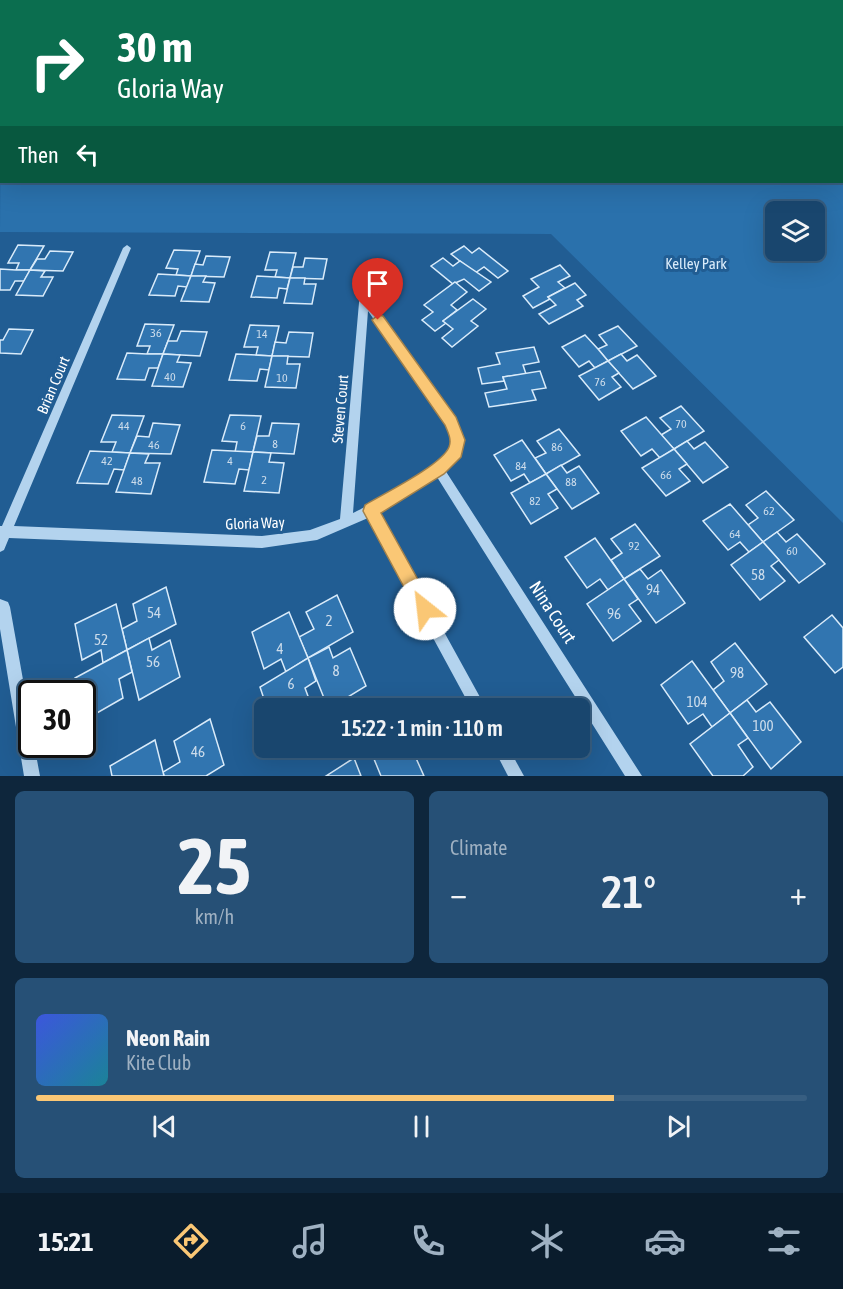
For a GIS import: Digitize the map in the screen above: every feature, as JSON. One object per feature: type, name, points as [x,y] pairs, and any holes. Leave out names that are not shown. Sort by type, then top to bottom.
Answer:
[{"type":"street","name":"Brian Court","points":[[0,546],[3,533],[127,248]]},
{"type":"street","name":"Steven Court","points":[[346,522],[366,280]]},
{"type":"street","name":"Gloria Way","points":[[3,533],[262,542],[318,534],[371,511],[438,470],[456,452],[458,440],[451,422],[364,298]]},
{"type":"street","name":"Nina Court","points":[[438,470],[634,776]]},
{"type":"street","points":[[371,511],[474,698]]},
{"type":"street","points":[[0,606],[3,607],[32,776]]},
{"type":"street","points":[[506,758],[516,776]]},
{"type":"green space","name":"Kelley Park","points":[[0,183],[843,183],[843,523],[551,234],[0,232]]},
{"type":"building","points":[[18,245],[44,246],[30,270],[16,270],[19,263],[8,263]]},
{"type":"building","points":[[464,246],[472,253],[479,248],[508,271],[498,278],[484,267],[475,273],[451,254]]},
{"type":"building","points":[[174,250],[200,251],[191,276],[176,275],[178,269],[166,268]]},
{"type":"building","points":[[50,251],[73,252],[63,271],[30,270],[37,259],[45,259]]},
{"type":"building","points":[[270,252],[296,253],[290,278],[275,277],[277,270],[265,270]]},
{"type":"building","points":[[206,256],[230,257],[224,277],[191,276],[195,264],[203,265]]},
{"type":"building","points":[[305,258],[327,259],[323,279],[290,278],[293,267],[303,267]]},
{"type":"building","points":[[443,258],[453,266],[460,261],[491,282],[479,291],[464,279],[453,284],[431,266]]},
{"type":"building","points":[[560,265],[570,276],[558,282],[565,288],[533,308],[523,296],[539,287],[531,279]]},
{"type":"building","points":[[0,269],[30,270],[24,281],[15,281],[10,290],[0,290]]},
{"type":"building","points":[[30,270],[45,271],[41,277],[53,277],[43,296],[16,295]]},
{"type":"building","points":[[158,274],[191,276],[187,287],[178,286],[175,296],[149,295]]},
{"type":"building","points":[[191,276],[206,276],[203,282],[215,283],[209,302],[181,301]]},
{"type":"building","points":[[257,276],[290,278],[287,289],[279,288],[277,298],[251,297]]},
{"type":"building","points":[[290,278],[305,278],[304,284],[316,284],[312,304],[284,303]]},
{"type":"building","points":[[455,282],[467,292],[451,305],[457,310],[443,321],[446,323],[435,331],[422,320],[433,312],[424,305]]},
{"type":"building","points":[[575,283],[586,295],[577,300],[583,306],[549,324],[539,314],[556,305],[548,297]]},
{"type":"building","points":[[473,299],[486,309],[471,321],[478,326],[452,347],[442,338],[453,329],[443,321]]},
{"type":"building","points":[[145,324],[174,325],[163,354],[147,354],[150,346],[137,346]]},
{"type":"building","points":[[250,325],[279,326],[272,356],[256,355],[258,347],[244,347]]},
{"type":"building","points":[[618,326],[637,346],[608,361],[598,349],[607,345],[599,335]]},
{"type":"building","points":[[9,329],[33,330],[21,354],[0,353],[0,340],[3,340]]},
{"type":"building","points":[[181,331],[207,332],[200,356],[163,354],[168,341],[177,341]]},
{"type":"building","points":[[289,332],[313,333],[309,357],[272,356],[275,342],[286,343]]},
{"type":"building","points":[[585,335],[608,361],[595,368],[589,361],[579,367],[562,347]]},
{"type":"building","points":[[534,347],[539,362],[523,365],[526,374],[503,377],[504,381],[482,384],[478,368],[500,364],[496,353]]},
{"type":"building","points":[[127,353],[163,354],[158,368],[149,368],[145,380],[117,379]]},
{"type":"building","points":[[163,354],[180,355],[177,362],[191,363],[183,387],[152,386]]},
{"type":"building","points":[[236,354],[272,356],[269,370],[260,369],[257,381],[229,380]]},
{"type":"building","points":[[621,354],[627,361],[637,355],[656,376],[633,389],[608,361]]},
{"type":"building","points":[[272,356],[288,356],[287,364],[300,364],[296,388],[265,387]]},
{"type":"building","points":[[608,361],[619,373],[612,377],[621,387],[599,400],[579,376]]},
{"type":"building","points":[[540,371],[546,388],[532,390],[536,400],[489,407],[485,393],[507,389],[503,377]]},
{"type":"building","points":[[681,406],[704,431],[674,449],[661,435],[671,429],[660,418]]},
{"type":"building","points":[[112,415],[144,416],[130,453],[112,452],[116,442],[101,442]]},
{"type":"building","points":[[230,415],[261,416],[253,452],[235,452],[237,442],[222,441]]},
{"type":"building","points":[[646,417],[674,449],[660,458],[652,449],[641,456],[621,431]]},
{"type":"building","points":[[153,423],[180,425],[171,454],[130,453],[137,436],[149,437]]},
{"type":"building","points":[[272,423],[299,424],[294,454],[253,452],[257,436],[269,436]]},
{"type":"building","points":[[559,429],[580,455],[546,474],[535,458],[546,453],[537,441]]},
{"type":"building","points":[[522,440],[546,474],[530,483],[524,474],[511,481],[494,455]]},
{"type":"building","points":[[687,441],[694,449],[705,442],[728,467],[703,483],[674,449]]},
{"type":"building","points":[[674,449],[687,464],[679,469],[690,481],[666,496],[642,468]]},
{"type":"building","points":[[212,450],[253,452],[249,470],[239,469],[235,484],[204,482]]},
{"type":"building","points":[[90,451],[130,453],[124,470],[114,469],[108,484],[77,483]]},
{"type":"building","points":[[253,452],[271,453],[269,462],[284,463],[279,493],[244,491]]},
{"type":"building","points":[[130,453],[149,454],[145,463],[160,463],[151,494],[116,492]]},
{"type":"building","points":[[561,465],[567,473],[579,466],[599,493],[572,509],[546,474]]},
{"type":"building","points":[[546,474],[557,489],[548,494],[558,508],[531,524],[511,493]]},
{"type":"building","points":[[766,491],[794,520],[763,542],[748,525],[758,518],[746,505]]},
{"type":"building","points":[[730,504],[763,542],[749,552],[740,542],[728,550],[703,521]]},
{"type":"building","points":[[635,524],[660,556],[624,579],[611,560],[622,553],[611,539]]},
{"type":"building","points":[[777,532],[786,542],[797,534],[825,564],[799,583],[763,542]]},
{"type":"building","points":[[595,538],[624,579],[608,590],[600,579],[587,588],[565,557]]},
{"type":"building","points":[[763,542],[779,560],[771,566],[785,581],[760,600],[731,565]]},
{"type":"building","points":[[640,569],[648,579],[661,570],[685,603],[656,623],[624,579]]},
{"type":"building","points":[[624,579],[638,599],[629,605],[641,621],[613,641],[587,604]]},
{"type":"building","points":[[166,587],[176,624],[127,650],[122,629],[137,621],[133,604]]},
{"type":"building","points":[[337,595],[353,632],[308,658],[299,637],[314,629],[306,612]]},
{"type":"building","points":[[116,604],[127,650],[103,663],[101,650],[82,660],[75,624]]},
{"type":"building","points":[[289,612],[308,658],[286,672],[281,659],[264,669],[252,632]]},
{"type":"building","points":[[832,615],[843,628],[843,667],[835,673],[804,637]]},
{"type":"building","points":[[149,638],[152,650],[170,640],[180,677],[139,700],[127,650]]},
{"type":"building","points":[[735,643],[767,684],[730,713],[713,690],[724,681],[711,662]]},
{"type":"building","points":[[329,647],[333,658],[350,648],[366,686],[346,698],[324,698],[308,658]]},
{"type":"building","points":[[127,650],[132,672],[119,679],[123,698],[96,714],[96,680],[75,680],[75,678]]},
{"type":"building","points":[[308,658],[316,681],[305,688],[309,698],[264,698],[260,687]]},
{"type":"building","points":[[692,661],[730,713],[712,727],[703,714],[688,724],[661,685]]},
{"type":"building","points":[[747,700],[756,712],[770,702],[801,742],[771,769],[730,713]]},
{"type":"building","points":[[730,713],[748,738],[738,745],[753,767],[743,776],[713,776],[690,744]]},
{"type":"building","points":[[210,719],[224,765],[206,776],[164,776],[163,772],[180,762],[174,741]]},
{"type":"building","points":[[155,740],[164,776],[112,776],[110,766]]},
{"type":"building","points":[[354,758],[361,776],[326,776]]},
{"type":"building","points":[[416,758],[424,776],[381,776],[374,759]]},
{"type":"route","points":[[378,320],[451,422],[458,440],[456,452],[438,470],[371,511],[425,609]]}]
